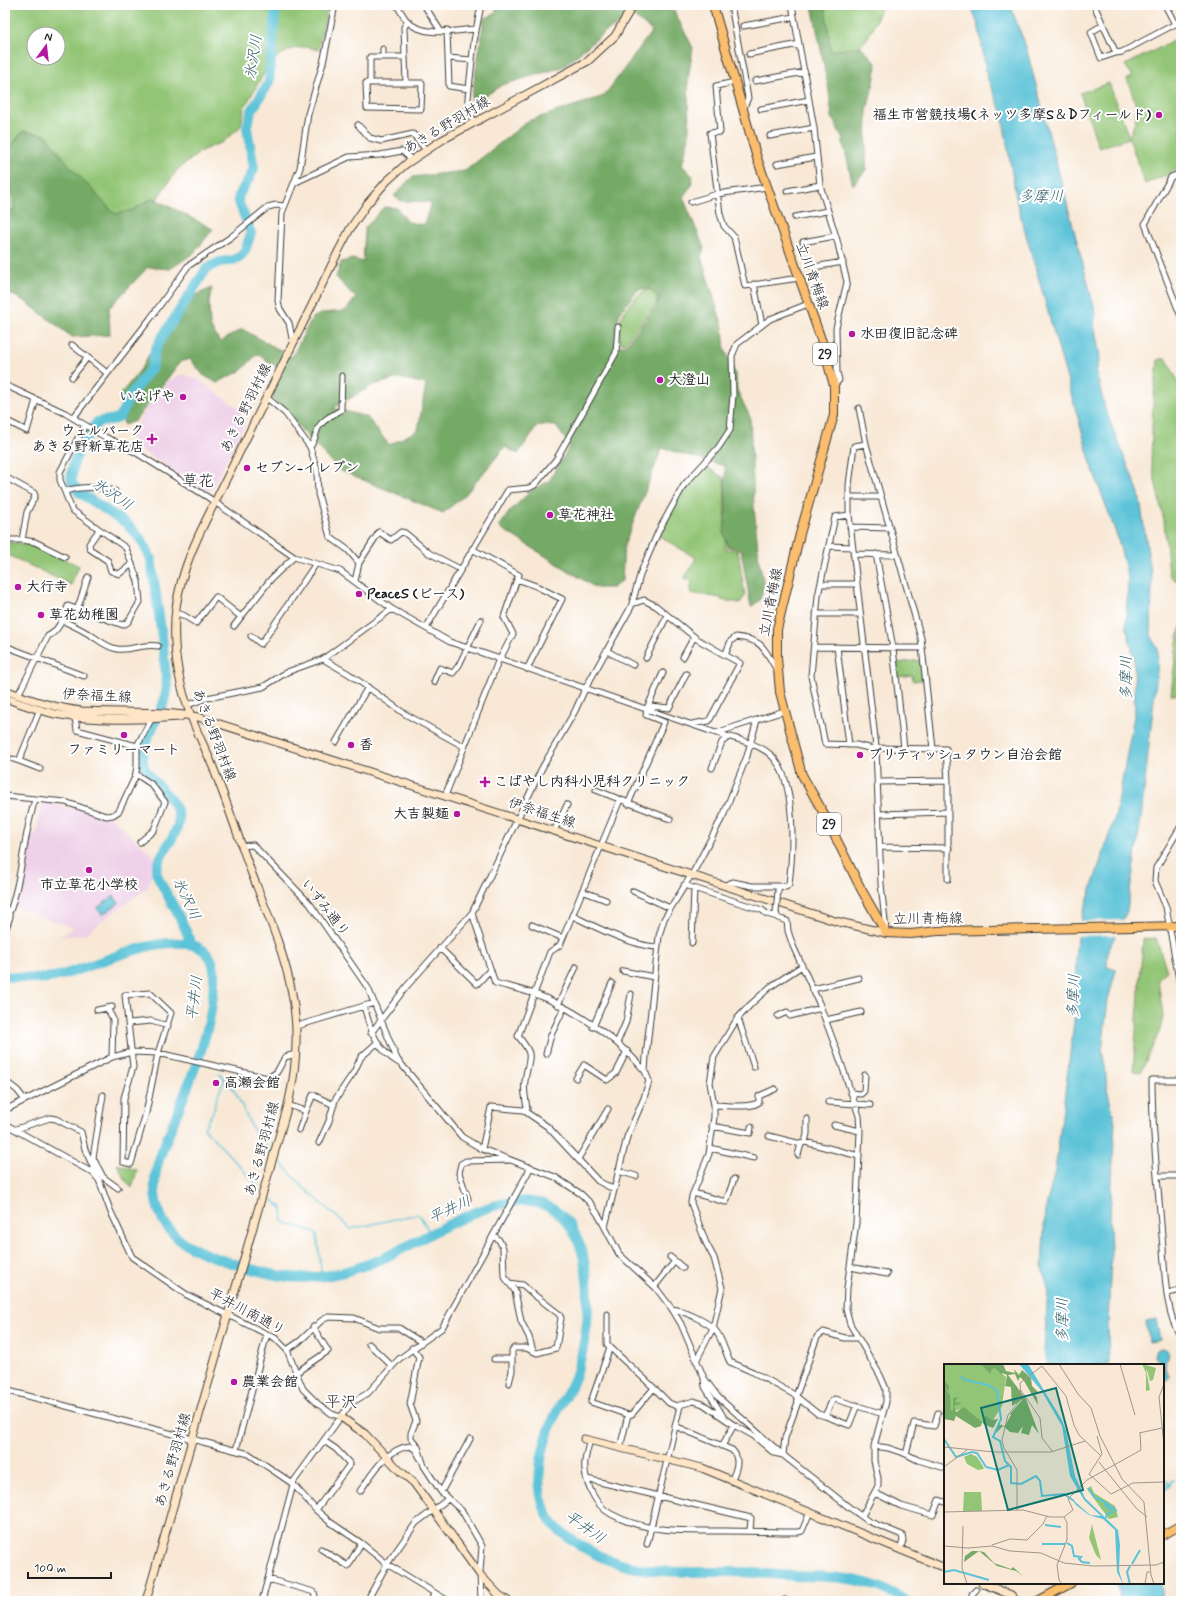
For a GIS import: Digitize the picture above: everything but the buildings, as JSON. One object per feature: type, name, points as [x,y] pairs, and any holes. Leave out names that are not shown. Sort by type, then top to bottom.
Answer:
[{"type":"main road","name":"あきる野羽村線","points":[[146,1601],[288,1105],[295,1071],[296,1054],[297,1026],[288,973],[217,776],[190,716],[180,682],[175,639],[176,613],[178,594],[187,560],[214,502],[353,224],[378,190],[412,160],[426,150],[593,57],[617,33],[633,5]]},
{"type":"main road","name":"立川青梅線","points":[[713,5],[767,187],[822,342],[834,386],[834,415],[800,534],[780,615],[776,641],[777,671],[784,711],[802,775],[823,812],[861,889],[886,932],[912,934],[938,931],[1181,926]]},
{"type":"main road","name":"伊奈福生線","points":[[5,690],[55,707],[190,716],[258,735],[835,921],[886,932]]},
{"type":"main road","name":"伊奈福生線","points":[[5,698],[40,709],[75,717],[158,715]]},
{"type":"main road","name":"平井川南通り","points":[[342,1417],[365,1434],[387,1458],[414,1483],[481,1576],[499,1595],[508,1601]]},
{"type":"main road","points":[[587,1440],[666,1458],[732,1479],[944,1568]]},
{"type":"main road","points":[[1164,1534],[1181,1525]]},
{"type":"main road","points":[[984,1584],[1011,1595],[1016,1601]]},
{"type":"main road","points":[[1038,1601],[1070,1584]]},
{"type":"street","points":[[293,343],[288,321],[280,309],[278,301],[282,213],[301,165],[308,114],[323,63],[335,5]]},
{"type":"street","points":[[397,5],[408,21],[417,28],[426,31],[476,29]]},
{"type":"street","points":[[424,5],[440,30]]},
{"type":"street","points":[[474,122],[468,109],[469,89],[476,29],[481,5]]},
{"type":"street","points":[[731,5],[748,98],[743,109]]},
{"type":"street","points":[[792,5],[814,128],[820,185],[843,262],[846,282],[836,328],[837,372],[839,380],[834,386]]},
{"type":"street","points":[[1094,5],[1116,53]]},
{"type":"street","points":[[1166,5],[1175,24]]},
{"type":"street","points":[[743,26],[794,17]]},
{"type":"street","points":[[406,83],[404,27],[408,21]]},
{"type":"street","points":[[1103,25],[1091,32],[1101,58],[1122,52],[1181,21]]},
{"type":"street","points":[[447,30],[449,86],[469,89]]},
{"type":"street","points":[[749,54],[799,44]]},
{"type":"street","points":[[383,49],[383,57]]},
{"type":"street","points":[[370,83],[370,57],[406,57]]},
{"type":"street","points":[[448,58],[472,60]]},
{"type":"street","points":[[755,81],[804,72]]},
{"type":"street","points":[[735,82],[716,86],[720,132],[710,133],[720,214],[724,226],[734,237],[746,286],[799,278]]},
{"type":"street","points":[[366,83],[370,83],[422,83],[421,109],[366,108],[366,83]]},
{"type":"street","points":[[762,109],[809,100]]},
{"type":"street","points":[[358,125],[370,138],[380,141],[409,133],[413,134],[426,150]]},
{"type":"street","points":[[770,136],[814,128]]},
{"type":"street","points":[[294,183],[349,157],[380,155],[402,150],[412,160]]},
{"type":"street","points":[[777,164],[816,157]]},
{"type":"street","points":[[1180,314],[1145,224],[1171,177],[1181,173]]},
{"type":"street","points":[[787,191],[820,185]]},
{"type":"street","points":[[691,202],[717,194],[767,187]]},
{"type":"street","points":[[73,418],[150,319],[188,266],[248,224],[268,207],[276,205],[284,206]]},
{"type":"street","points":[[795,217],[827,211]]},
{"type":"street","points":[[803,242],[836,236]]},
{"type":"street","points":[[814,267],[843,262]]},
{"type":"street","points":[[754,284],[762,325]]},
{"type":"street","points":[[371,1033],[406,986],[472,913],[517,818],[632,604],[650,551],[684,485],[718,448],[730,430],[734,382],[732,356],[737,344],[762,325],[782,313],[808,304]]},
{"type":"street","points":[[426,628],[508,490],[529,488],[535,485],[558,458],[616,353],[618,326]]},
{"type":"street","points":[[72,345],[108,373]]},
{"type":"street","points":[[72,377],[87,358]]},
{"type":"street","points":[[310,447],[315,439],[318,428],[324,420],[342,410],[342,376]]},
{"type":"street","points":[[5,385],[73,418],[96,432],[135,452],[214,502],[294,557],[315,565],[340,571],[392,609],[438,636],[467,648],[585,690],[750,744],[771,755],[779,766],[790,805],[793,856],[789,884],[786,887],[779,888],[752,886],[733,882],[725,885]]},
{"type":"street","points":[[266,397],[285,413],[310,447],[317,470],[318,494],[330,537],[348,550],[359,563]]},
{"type":"street","points":[[5,420],[27,430],[36,400]]},
{"type":"street","points":[[859,408],[866,444],[921,638],[933,749]]},
{"type":"street","points":[[18,695],[39,658],[48,636],[53,634],[68,606],[123,625],[128,622],[140,602],[138,581],[126,548],[72,510],[60,480],[60,472],[86,426]]},
{"type":"street","points":[[866,444],[854,446],[849,497],[849,515],[876,747],[881,884],[886,932]]},
{"type":"street","points":[[5,478],[34,493],[27,512],[22,540]]},
{"type":"street","points":[[64,491],[84,486],[103,487],[115,490]]},
{"type":"street","points":[[849,497],[881,497]]},
{"type":"street","points":[[849,515],[835,517],[816,614],[811,676],[825,744],[946,749],[948,781],[948,879]]},
{"type":"street","points":[[850,527],[890,528]]},
{"type":"street","points":[[99,530],[89,544],[90,549],[108,561],[111,571],[119,574],[132,564]]},
{"type":"street","points":[[354,581],[359,563],[379,532],[391,540],[401,532],[405,533],[429,553],[460,569]]},
{"type":"street","points":[[5,540],[35,542],[64,557]]},
{"type":"street","points":[[829,546],[852,547]]},
{"type":"street","points":[[445,796],[463,746],[512,634],[504,617],[519,575],[472,549]]},
{"type":"street","points":[[853,554],[897,555]]},
{"type":"street","points":[[876,554],[893,648],[904,748]]},
{"type":"street","points":[[234,626],[271,579],[294,557]]},
{"type":"street","points":[[251,636],[261,644],[315,565]]},
{"type":"street","points":[[77,610],[88,577]]},
{"type":"street","points":[[517,579],[536,586],[562,599],[527,669]]},
{"type":"street","points":[[821,584],[857,584]]},
{"type":"street","points":[[176,613],[183,615],[196,624],[216,598],[241,617]]},
{"type":"street","points":[[632,604],[644,600],[656,606],[694,637],[740,662],[709,722],[690,724]]},
{"type":"street","points":[[188,705],[207,698],[263,687],[286,672],[323,659],[392,609]]},
{"type":"street","points":[[816,614],[860,614]]},
{"type":"street","points":[[646,658],[667,616]]},
{"type":"street","points":[[61,620],[87,633],[100,643],[118,649],[139,647],[147,644],[158,646]]},
{"type":"street","points":[[434,682],[440,668],[453,673],[481,620]]},
{"type":"street","points":[[683,657],[694,637]]},
{"type":"street","points":[[725,655],[731,641],[736,637],[750,638],[758,642],[764,649],[777,671]]},
{"type":"street","points":[[5,646],[84,676]]},
{"type":"street","points":[[814,647],[922,648]]},
{"type":"street","points":[[837,647],[849,745]]},
{"type":"street","points":[[607,651],[633,665]]},
{"type":"street","points":[[323,659],[368,687],[405,714],[463,746]]},
{"type":"street","points":[[628,804],[664,722],[646,715],[663,673]]},
{"type":"street","points":[[647,710],[650,706],[669,708],[686,674]]},
{"type":"street","points":[[336,742],[368,687]]},
{"type":"street","points":[[19,761],[40,709]]},
{"type":"street","points":[[716,733],[784,711]]},
{"type":"street","points":[[5,796],[65,802],[106,816],[113,815],[119,811],[136,774],[137,746],[158,715]]},
{"type":"street","points":[[75,717],[77,730],[137,746]]},
{"type":"street","points":[[645,1071],[657,947],[662,925],[670,908],[691,875],[724,814],[739,778],[757,720]]},
{"type":"street","points":[[712,768],[722,742],[729,737]]},
{"type":"street","points":[[13,759],[40,769]]},
{"type":"street","points":[[136,774],[151,784],[165,799],[154,830],[140,842]]},
{"type":"street","points":[[878,782],[948,781]]},
{"type":"street","points":[[596,790],[628,804],[670,819]]},
{"type":"street","points":[[5,931],[10,917],[7,912],[10,911],[16,896],[29,819],[35,800]]},
{"type":"street","points":[[523,1110],[527,1109],[524,1087],[530,1057],[529,1050],[518,1036],[550,952],[558,947],[563,938],[600,845],[620,800]]},
{"type":"street","points":[[554,831],[567,805]]},
{"type":"street","points":[[879,814],[948,812]]},
{"type":"street","points":[[1181,826],[1161,858],[1155,874],[1155,881],[1166,906],[1181,991]]},
{"type":"street","name":"いずみ通り","points":[[241,846],[253,845],[310,904],[363,980],[374,1004]]},
{"type":"street","points":[[880,847],[949,848]]},
{"type":"street","points":[[684,885],[762,910],[767,914],[776,915],[787,921],[788,931],[826,1020],[858,1116],[860,1131],[856,1229],[850,1267],[846,1309],[850,1324],[880,1375],[886,1389],[886,1402],[874,1446],[874,1461],[878,1478],[876,1493],[862,1516]]},
{"type":"street","points":[[692,943],[694,888]]},
{"type":"street","points":[[776,915],[779,888]]},
{"type":"street","points":[[582,891],[606,900]]},
{"type":"street","points":[[632,891],[670,908]]},
{"type":"street","points":[[472,913],[495,983],[533,994],[564,1008],[617,1043],[627,1051],[645,1071],[649,1081],[644,1098],[628,1137],[613,1189],[605,1227]]},
{"type":"street","points":[[572,916],[598,929],[645,947],[657,947]]},
{"type":"street","points":[[532,925],[563,938]]},
{"type":"street","points":[[440,948],[477,984],[490,970]]},
{"type":"street","points":[[696,1361],[713,1328],[722,1288],[714,1258],[706,1243],[691,1203],[693,1193],[706,1163],[710,1148],[714,1105],[710,1083],[713,1061],[718,1050],[738,1018],[770,987],[802,966]]},
{"type":"street","points":[[558,1005],[576,967]]},
{"type":"street","points":[[623,971],[654,977]]},
{"type":"street","points":[[813,989],[859,978]]},
{"type":"street","points":[[593,1027],[612,983]]},
{"type":"street","points":[[150,993],[171,1013],[168,1026],[158,1053],[146,1113],[131,1164],[123,1162],[124,1098],[133,1067],[125,996],[150,993]]},
{"type":"street","points":[[617,1043],[626,1022],[631,994]]},
{"type":"street","points":[[297,1026],[374,1004],[394,1053],[401,1064],[462,1137],[482,1149],[511,1159],[562,1181],[581,1194],[591,1204],[623,1259],[655,1286],[672,1309],[681,1324],[704,1378],[718,1397],[783,1455],[868,1521],[902,1535],[903,1541],[900,1549]]},
{"type":"street","points":[[364,1006],[371,1033],[377,1043],[393,1060],[401,1064]]},
{"type":"street","points":[[97,1010],[110,1008],[113,1019],[109,1031],[112,1057]]},
{"type":"street","points":[[546,1054],[551,1035],[564,1008]]},
{"type":"street","points":[[778,1016],[787,1012],[790,1016],[821,1008]]},
{"type":"street","points":[[826,1020],[861,1012]]},
{"type":"street","points":[[738,1018],[754,1067]]},
{"type":"street","points":[[129,1023],[151,1021],[168,1026]]},
{"type":"street","points":[[319,1143],[329,1121],[334,1105],[354,1072],[361,1057],[377,1043]]},
{"type":"street","points":[[576,1078],[584,1065],[607,1080],[616,1073],[627,1051]]},
{"type":"street","points":[[5,1110],[112,1057],[132,1052],[158,1053],[268,1078],[277,1072],[285,1057],[296,1054]]},
{"type":"street","points":[[851,1093],[861,1094],[864,1090],[865,1075]]},
{"type":"street","points":[[1181,1080],[1152,1080],[1152,1123],[1168,1294],[1174,1327],[1181,1337]]},
{"type":"street","points":[[5,1081],[17,1090],[25,1100]]},
{"type":"street","points":[[714,1105],[756,1105],[759,1102],[759,1096],[775,1089]]},
{"type":"street","points":[[94,1163],[93,1158],[103,1095]]},
{"type":"street","points":[[299,1130],[313,1095],[334,1105]]},
{"type":"street","points":[[828,1102],[870,1105]]},
{"type":"street","points":[[288,1105],[306,1111]]},
{"type":"street","points":[[482,1149],[491,1107],[523,1110],[548,1127],[598,1181],[613,1189]]},
{"type":"street","points":[[578,1159],[608,1109]]},
{"type":"street","points":[[16,1129],[44,1119],[56,1120],[81,1132],[85,1150],[103,1177],[118,1188]]},
{"type":"street","points":[[798,1155],[807,1134],[807,1119]]},
{"type":"street","points":[[5,1124],[97,1176]]},
{"type":"street","points":[[834,1125],[860,1131]]},
{"type":"street","points":[[712,1126],[750,1132]]},
{"type":"street","points":[[769,1136],[859,1156]]},
{"type":"street","points":[[710,1148],[754,1158]]},
{"type":"street","points":[[468,1199],[459,1173],[461,1164],[466,1161],[511,1159]]},
{"type":"street","name":"平井川南通り","points":[[94,1163],[97,1176],[110,1210],[132,1257],[187,1295],[275,1338],[287,1350],[303,1389],[318,1404],[332,1414],[342,1417]]},
{"type":"street","points":[[262,1601],[293,1484],[351,1403],[368,1393],[392,1366],[412,1348],[442,1328],[531,1167]]},
{"type":"street","points":[[618,1171],[636,1176]]},
{"type":"street","points":[[1157,1176],[1181,1176]]},
{"type":"street","points":[[693,1193],[726,1202],[734,1179]]},
{"type":"street","points":[[495,1234],[500,1240],[503,1248],[504,1276],[515,1291],[521,1321],[529,1337],[533,1351]]},
{"type":"street","points":[[670,1257],[683,1268]]},
{"type":"street","points":[[655,1286],[675,1261]]},
{"type":"street","points":[[850,1267],[887,1274]]},
{"type":"street","points":[[509,1383],[512,1351],[514,1348],[526,1348],[537,1353],[556,1348],[561,1318],[559,1314],[523,1285],[510,1284]]},
{"type":"street","points":[[1168,1294],[1181,1290]]},
{"type":"street","points":[[672,1309],[680,1310],[713,1328],[718,1335],[730,1362],[753,1372],[796,1396],[818,1414],[849,1425],[857,1405]]},
{"type":"street","points":[[607,1314],[607,1344],[624,1362],[631,1365],[669,1403],[680,1406]]},
{"type":"street","points":[[287,1350],[300,1341],[313,1327],[328,1317],[354,1318],[379,1328],[399,1328],[421,1342]]},
{"type":"street","points":[[297,1372],[328,1351],[313,1327]]},
{"type":"street","points":[[783,1455],[785,1438],[798,1402],[796,1396],[817,1337],[823,1332],[845,1338],[858,1338]]},
{"type":"street","points":[[236,1450],[267,1334]]},
{"type":"street","points":[[369,1344],[392,1366]]},
{"type":"street","points":[[610,1347],[590,1402],[628,1415],[632,1414],[654,1388]]},
{"type":"street","points":[[412,1348],[419,1357],[410,1404],[416,1421],[411,1433],[411,1438],[418,1447],[424,1466]]},
{"type":"street","points":[[494,1359],[512,1359]]},
{"type":"street","points":[[704,1378],[705,1387],[725,1419]]},
{"type":"street","points":[[5,1390],[249,1454],[293,1484],[316,1510],[387,1564],[448,1601]]},
{"type":"street","points":[[825,1416],[832,1401],[835,1399],[883,1414]]},
{"type":"street","points":[[647,1544],[666,1458],[680,1406],[684,1403],[697,1401],[754,1436],[774,1453],[783,1455]]},
{"type":"street","points":[[906,1454],[914,1424],[934,1426],[938,1413]]},
{"type":"street","points":[[620,1448],[628,1415]]},
{"type":"street","points":[[722,1446],[734,1425]]},
{"type":"street","points":[[675,1426],[732,1450],[736,1456],[737,1466],[732,1479]]},
{"type":"street","points":[[441,1492],[470,1440]]},
{"type":"street","points":[[587,1440],[585,1462],[587,1479],[599,1504],[610,1514],[668,1530],[802,1531],[810,1512]]},
{"type":"street","points":[[316,1510],[350,1464],[336,1449],[324,1441]]},
{"type":"street","points":[[360,1491],[377,1467],[394,1451],[410,1446],[416,1450],[424,1466],[441,1492],[462,1511],[482,1546],[481,1601]]},
{"type":"street","points":[[874,1446],[888,1448],[918,1460],[944,1468]]},
{"type":"street","points":[[587,1479],[751,1518],[750,1531]]},
{"type":"street","points":[[876,1493],[901,1506],[933,1515],[938,1500],[944,1502]]},
{"type":"street","points":[[367,1601],[387,1564],[416,1523],[448,1499]]},
{"type":"street","points":[[321,1549],[348,1566],[361,1543]]},
{"type":"street","points":[[268,1579],[314,1592],[316,1601]]},
{"type":"street","points":[[431,1601],[434,1592]]},
{"type":"street","points":[[973,1601],[974,1592]]},
{"type":"shaded area","points":[[183,374],[199,380],[242,411],[237,418],[245,423],[212,489],[206,491],[129,443],[132,439],[129,437],[151,402],[168,381]]},
{"type":"shaded area","name":"市立草花小学校","points":[[47,802],[111,818],[157,859],[148,887],[85,934],[58,937],[74,928],[15,907],[22,882],[30,834],[36,835],[42,806]]},
{"type":"green space","points":[[5,5],[328,5],[318,50],[308,47],[295,48],[280,55],[267,68],[244,108],[241,126],[223,142],[203,150],[178,169],[160,194],[147,221],[136,231],[32,186],[5,231]]},
{"type":"green space","points":[[496,5],[671,5],[693,48],[688,79],[689,136],[682,165],[693,176],[691,186],[683,197],[704,248],[701,257],[723,327],[725,350],[736,376],[737,390],[750,417],[754,507],[759,560],[764,585],[760,600],[751,607],[741,550],[728,547],[724,532],[726,513],[725,466],[662,448],[624,546],[622,581],[612,588],[596,588],[499,527],[510,511],[531,491],[549,481],[570,446],[556,426],[538,425],[518,454],[505,447],[465,495],[443,513],[339,470],[272,398],[283,371],[257,354],[242,370],[217,383],[203,375],[190,359],[180,362],[135,421],[124,425],[120,395],[141,369],[156,342],[191,297],[212,288],[209,302],[210,326],[220,342],[242,329],[292,357],[312,318],[323,313],[345,311],[356,298],[336,277],[341,262],[352,259],[363,262],[365,228],[384,207],[397,208],[408,222],[424,225],[431,202],[401,201],[394,196],[412,177],[465,171],[528,121],[604,96],[652,31],[634,17],[606,31],[563,67],[502,85],[482,98],[471,101],[484,19],[496,13]],"holes":[[[639,289],[650,289],[659,297],[657,305],[625,346],[615,346],[616,325],[621,310]],[[399,378],[426,384],[418,430],[389,445],[367,417],[333,408],[373,385]]]},
{"type":"green space","points":[[812,5],[825,5],[831,51],[861,46],[876,63],[875,77],[867,111],[866,170],[853,185],[842,138],[832,117],[829,91]]},
{"type":"green space","points":[[819,5],[882,5],[869,36],[861,45],[850,50],[829,53]]},
{"type":"green space","name":"福生市営競技場(ネッツ多摩S＆Dフィールド)","points":[[1181,37],[1181,168],[1145,184],[1129,138],[1099,148],[1080,93],[1109,83],[1129,137],[1135,121],[1136,108],[1127,79],[1132,77],[1125,65]]},
{"type":"green space","points":[[23,131],[46,135],[69,165],[115,214],[132,210],[153,198],[213,229],[194,253],[170,269],[148,267],[109,308],[110,335],[72,337],[26,302],[5,291],[5,209],[14,211],[14,197],[5,174],[5,149],[12,145]]},
{"type":"green space","points":[[649,289],[658,297],[656,304],[624,344],[620,342],[621,318],[635,298]]},
{"type":"green space","points":[[1166,358],[1181,387],[1181,580],[1174,579],[1169,574],[1164,521],[1151,462],[1153,402],[1158,360]]},
{"type":"green space","points":[[704,465],[724,478],[726,549],[738,551],[745,596],[740,603],[690,593],[692,581],[684,579],[696,558],[659,536],[685,486]]},
{"type":"green space","points":[[5,542],[26,544],[51,553],[79,566],[71,585],[8,555],[5,562]]},
{"type":"green space","points":[[1181,626],[1181,695],[1171,694],[1177,642]]},
{"type":"green space","points":[[921,660],[923,680],[913,681],[912,675],[898,677],[897,663]]},
{"type":"green space","points":[[1156,938],[1167,971],[1158,980],[1163,1017],[1160,1030],[1141,1072],[1133,1071],[1143,939]]},
{"type":"green space","points":[[117,1164],[137,1170],[132,1188],[126,1181]]},
{"type":"water","name":"多摩川","points":[[971,5],[1010,5],[1026,47],[1096,314],[1094,323],[1100,357],[1096,372],[1106,412],[1139,493],[1152,579],[1151,637],[1158,649],[1157,672],[1141,818],[1127,911],[1108,951],[1107,967],[1116,970],[1108,1000],[1102,1051],[1107,1088],[1115,1122],[1110,1219],[1111,1253],[1108,1326],[1109,1364],[1048,1364],[1044,1351],[1048,1289],[1042,1267],[1045,1211],[1055,1171],[1075,1014],[1076,948],[1083,914],[1116,814],[1135,710],[1134,658],[1126,626],[1128,578],[1118,539],[1092,467],[1017,203],[1002,113],[987,77],[979,28]]},
{"type":"water","points":[[114,896],[119,903],[102,915],[97,908]]},
{"type":"water","points":[[1156,1319],[1160,1340],[1149,1342],[1146,1321]]},
{"type":"water","points":[[1160,1348],[1168,1351],[1169,1354],[1165,1364],[1165,1369],[1169,1376],[1167,1380],[1164,1380],[1164,1364],[1162,1364],[1155,1357],[1156,1351]]},
{"type":"water","points":[[1115,1584],[1161,1584],[1163,1601],[1120,1601],[1119,1590]]},
{"type":"pier","points":[[1125,920],[1118,935],[1077,936],[1080,921]]},
{"type":"waterway","name":"氷沢川","points":[[191,944],[184,925],[156,872],[161,856],[175,832],[179,816],[172,802],[150,777],[143,766],[143,748],[163,705],[167,688],[162,637],[151,559],[141,539],[127,524],[79,492],[72,484],[72,475],[78,451],[87,436],[97,422],[116,419],[121,415],[129,397],[152,367],[155,350],[161,339],[207,268],[220,262],[233,260],[241,256],[246,248],[251,233],[238,200],[239,195],[254,168],[247,128],[251,112],[269,82],[276,5]]},
{"type":"waterway","name":"平井川","points":[[5,976],[35,979],[54,977],[70,973],[134,950],[156,945],[177,943],[195,946],[208,955],[211,959],[214,968],[214,979],[208,1027],[191,1078],[159,1159],[155,1180],[158,1207],[165,1224],[170,1231],[184,1243],[206,1254],[254,1270],[289,1277],[307,1278],[332,1275],[364,1266],[397,1252],[438,1230],[483,1209],[505,1203],[526,1201],[545,1205],[565,1219],[570,1225],[581,1247],[586,1270],[588,1301],[586,1331],[580,1361],[570,1389],[557,1411],[547,1435],[543,1448],[539,1475],[542,1502],[549,1519],[562,1533],[594,1554],[613,1562],[632,1567],[669,1572],[740,1572],[840,1578],[880,1587],[906,1601]]},
{"type":"waterway","points":[[219,1074],[230,1084],[254,1131],[260,1140],[272,1152]]},
{"type":"waterway","points":[[225,1079],[214,1105],[215,1108],[204,1128],[261,1189]]},
{"type":"waterway","points":[[276,1157],[303,1187],[351,1229],[417,1214],[420,1216],[431,1235]]},
{"type":"waterway","points":[[266,1193],[282,1207],[283,1222],[314,1232],[317,1235],[322,1277]]},
{"type":"waterway","points":[[1164,1482],[1167,1480],[1170,1485],[1164,1490]]},
{"type":"waterway","points":[[1164,1486],[1174,1480]]},
{"type":"place","name":"福生市営競技場(ネッツ多摩S＆Dフィールド)","points":[[1159,115]]},
{"type":"place","name":"水田復旧記念碑","points":[[852,334]]},
{"type":"place","name":"大澄山","points":[[660,380]]},
{"type":"place","name":"いなげや","points":[[183,397]]},
{"type":"place","name":"ウェルパーク あきる野新草花店","points":[[152,439]]},
{"type":"place","name":"セブン-イレブン","points":[[247,468]]},
{"type":"place","name":"草花神社","points":[[550,515]]},
{"type":"place","name":"大行寺","points":[[18,587]]},
{"type":"place","name":"PeaceS (ピース)","points":[[359,594]]},
{"type":"place","name":"草花幼稚園","points":[[41,615]]},
{"type":"place","name":"ファミリーマート","points":[[124,735]]},
{"type":"place","name":"香","points":[[351,745]]},
{"type":"place","name":"ブリティッシュタウン自治会館","points":[[860,755]]},
{"type":"place","name":"こばやし内科小児科クリニック","points":[[485,782]]},
{"type":"place","name":"大吉製麺","points":[[457,814]]},
{"type":"place","name":"市立草花小学校","points":[[89,870]]},
{"type":"place","name":"高瀬会館","points":[[216,1083]]},
{"type":"place","name":"農業会館","points":[[234,1382]]},
{"type":"district","name":"草花","points":[[198,481]]},
{"type":"district","name":"平沢","points":[[341,1402]]}]
